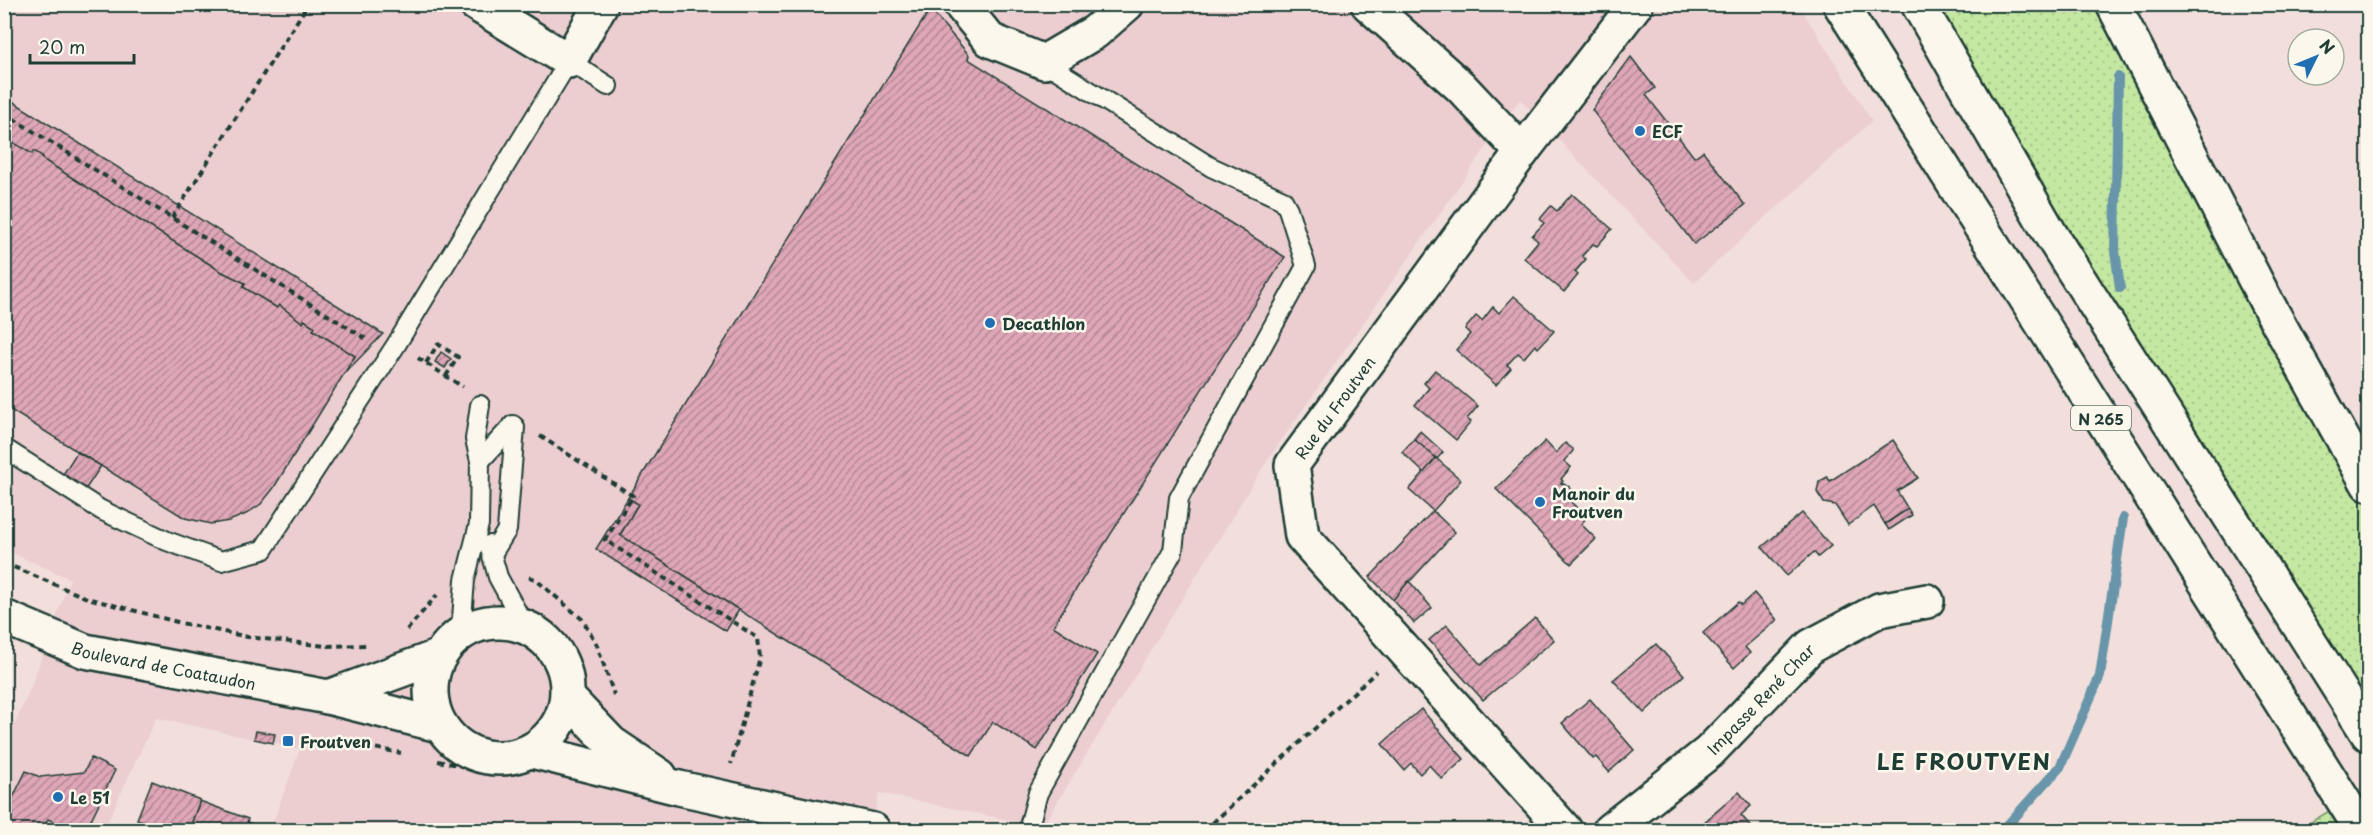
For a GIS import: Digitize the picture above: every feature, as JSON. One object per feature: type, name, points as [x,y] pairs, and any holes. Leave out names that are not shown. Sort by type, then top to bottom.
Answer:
[{"type":"main road","points":[[476,4],[568,62],[601,4]]},
{"type":"main road","points":[[960,4],[990,40],[1044,62],[1095,32],[1127,4]]},
{"type":"main road","points":[[1368,4],[1461,87],[1521,152]]},
{"type":"main road","name":"Rue du Froutven","points":[[1565,831],[1302,536],[1292,465],[1521,152],[1636,4]]},
{"type":"main road","name":"N 265","points":[[1840,4],[2362,831]]},
{"type":"main road","name":"N 265","points":[[1918,4],[2051,235],[2368,734]]},
{"type":"main road","points":[[2113,4],[2266,301],[2368,484]]},
{"type":"main road","name":"Impasse René Char","points":[[1610,831],[1709,752],[1811,646],[1880,610],[1927,601]]},
{"type":"main road","name":"Boulevard de Coataudon","points":[[4,617],[85,651],[328,697],[439,725]]},
{"type":"main road","points":[[328,697],[437,657],[461,631],[492,621],[524,625],[549,642],[565,668],[568,698],[557,729],[532,751],[507,759],[481,757],[457,745],[439,725],[429,691],[437,657]]},
{"type":"main road","points":[[568,698],[611,743],[679,788]]},
{"type":"main road","points":[[532,751],[679,788],[873,831]]},
{"type":"lane","points":[[4,448],[101,510],[167,541],[221,561],[263,550],[396,345],[568,62],[608,86]]},
{"type":"lane","points":[[1028,831],[1038,793],[1173,551],[1179,498],[1304,274],[1306,266],[1283,200],[1211,167],[1044,62]]},
{"type":"lane","points":[[461,631],[465,580],[479,524],[480,461],[474,439],[476,398]]},
{"type":"lane","points":[[480,461],[514,426],[507,530],[492,554]]},
{"type":"lane","points":[[479,524],[492,554],[498,577],[524,625]]},
{"type":"path","points":[[172,218],[308,4]]},
{"type":"path","points":[[4,113],[374,343],[396,345]]},
{"type":"path","points":[[446,376],[458,357],[438,344],[426,363],[476,398]]},
{"type":"path","points":[[536,433],[633,496],[605,540],[758,638],[760,657],[732,757],[726,798]]},
{"type":"path","points":[[4,563],[87,598],[181,623],[248,637],[325,646],[373,645]]},
{"type":"path","points":[[498,577],[515,573],[536,579],[582,619],[597,645],[615,696]]},
{"type":"path","points":[[399,634],[408,630],[429,606],[446,581],[465,580]]},
{"type":"path","points":[[1205,831],[1402,648]]},
{"type":"shaded area","points":[[5,5],[1799,5],[1872,121],[1694,283],[1520,99],[1265,464],[1042,827],[879,793],[871,830],[270,830],[300,749],[156,718],[104,830],[5,830],[5,746],[30,689],[70,579],[5,550]]},
{"type":"green space","points":[[1918,5],[2113,5],[2368,473],[2368,734]]},
{"type":"green space","points":[[2344,802],[2362,830],[2300,830],[2301,828]]},
{"type":"building","points":[[1068,4],[1085,4],[1075,13]]},
{"type":"building","name":"Decathlon","points":[[930,9],[969,55],[968,59],[1285,257],[1053,626],[1097,654],[1037,750],[993,722],[971,756],[620,535],[638,504],[628,498]]},
{"type":"building","name":"ECF","points":[[1631,57],[1655,88],[1646,95],[1694,157],[1703,151],[1745,205],[1694,244],[1592,110]]},
{"type":"building","points":[[4,96],[383,334],[343,375],[355,356],[313,330],[315,327],[304,320],[303,323],[279,305],[277,308],[243,287],[245,283],[222,272],[42,159],[43,157],[34,151],[32,154],[4,137]]},
{"type":"building","points":[[4,137],[32,154],[34,151],[43,157],[42,159],[222,272],[245,283],[243,287],[277,308],[279,305],[303,323],[304,320],[315,327],[313,330],[355,356],[273,489],[261,504],[229,521],[211,524],[185,518],[4,406]]},
{"type":"building","points":[[1572,194],[1612,229],[1597,246],[1593,244],[1582,256],[1586,259],[1575,272],[1578,275],[1564,292],[1524,258],[1538,241],[1532,236],[1544,223],[1540,219],[1551,206],[1557,211]]},
{"type":"building","points":[[1514,296],[1554,331],[1538,348],[1535,345],[1524,358],[1518,353],[1507,365],[1511,368],[1496,385],[1456,350],[1470,334],[1465,329],[1476,316],[1482,321],[1493,307],[1499,313]]},
{"type":"building","points":[[441,352],[451,359],[445,368],[435,362]]},
{"type":"building","points":[[1435,370],[1478,406],[1467,419],[1471,422],[1456,440],[1415,405],[1429,388],[1424,383]]},
{"type":"building","points":[[1420,431],[1443,452],[1437,459],[1414,439]]},
{"type":"building","points":[[1414,439],[1436,458],[1424,473],[1402,452]]},
{"type":"building","points":[[1893,440],[1918,478],[1897,491],[1908,509],[1885,524],[1874,506],[1848,525],[1835,505],[1824,503],[1817,492],[1819,482],[1827,477],[1830,481]]},
{"type":"building","name":"Manoir du Froutven","points":[[1545,441],[1556,453],[1565,443],[1573,449],[1564,461],[1571,467],[1561,479],[1563,481],[1561,483],[1570,487],[1570,492],[1566,497],[1578,509],[1583,508],[1586,511],[1587,517],[1581,524],[1596,539],[1571,564],[1496,489]]},
{"type":"building","points":[[77,452],[101,466],[85,490],[62,476]]},
{"type":"building","points":[[1436,458],[1461,480],[1433,511],[1409,490]]},
{"type":"building","points":[[628,498],[638,504],[620,535],[739,610],[726,631],[596,549]]},
{"type":"building","points":[[1908,509],[1912,515],[1889,530],[1885,524]]},
{"type":"building","points":[[1433,511],[1455,532],[1393,600],[1370,577]]},
{"type":"building","points":[[1802,513],[1831,546],[1818,557],[1814,552],[1787,576],[1762,547]]},
{"type":"building","points":[[1409,581],[1432,608],[1414,623],[1393,600]]},
{"type":"building","points":[[1754,593],[1777,620],[1745,647],[1750,653],[1734,668],[1703,633],[1738,602],[1741,605]]},
{"type":"building","points":[[1535,618],[1554,640],[1483,700],[1429,640],[1447,625],[1481,665]]},
{"type":"building","points":[[1656,644],[1684,675],[1644,713],[1613,680]]},
{"type":"building","points":[[1590,699],[1634,750],[1609,772],[1596,757],[1593,759],[1562,723]]},
{"type":"building","points":[[1421,709],[1464,759],[1442,779],[1429,765],[1420,774],[1411,763],[1404,770],[1382,744]]},
{"type":"building","points":[[256,731],[275,734],[273,743],[254,739]]},
{"type":"building","name":"Le 51","points":[[91,758],[115,770],[86,830],[56,830],[59,824],[48,819],[42,830],[4,830],[4,816],[26,771],[40,777],[84,772]]},
{"type":"building","points":[[152,781],[200,800],[189,830],[167,830],[137,819]]},
{"type":"building","points":[[1739,792],[1751,806],[1741,815],[1754,830],[1695,830]]},
{"type":"building","points":[[200,801],[248,819],[247,822],[262,829],[189,830]]},
{"type":"waterway","points":[[2118,77],[2115,251],[2120,288]]},
{"type":"waterway","points":[[2003,830],[2060,767],[2100,676],[2123,518]]},
{"type":"place","name":"ECF","points":[[1640,131]]},
{"type":"place","name":"Decathlon","points":[[990,323]]},
{"type":"place","name":"Manoir du Froutven","points":[[1540,502]]},
{"type":"place","name":"Froutven","points":[[288,741]]},
{"type":"place","name":"Le 51","points":[[58,797]]},
{"type":"district","name":"LE FROUTVEN","points":[[1964,760]]}]
